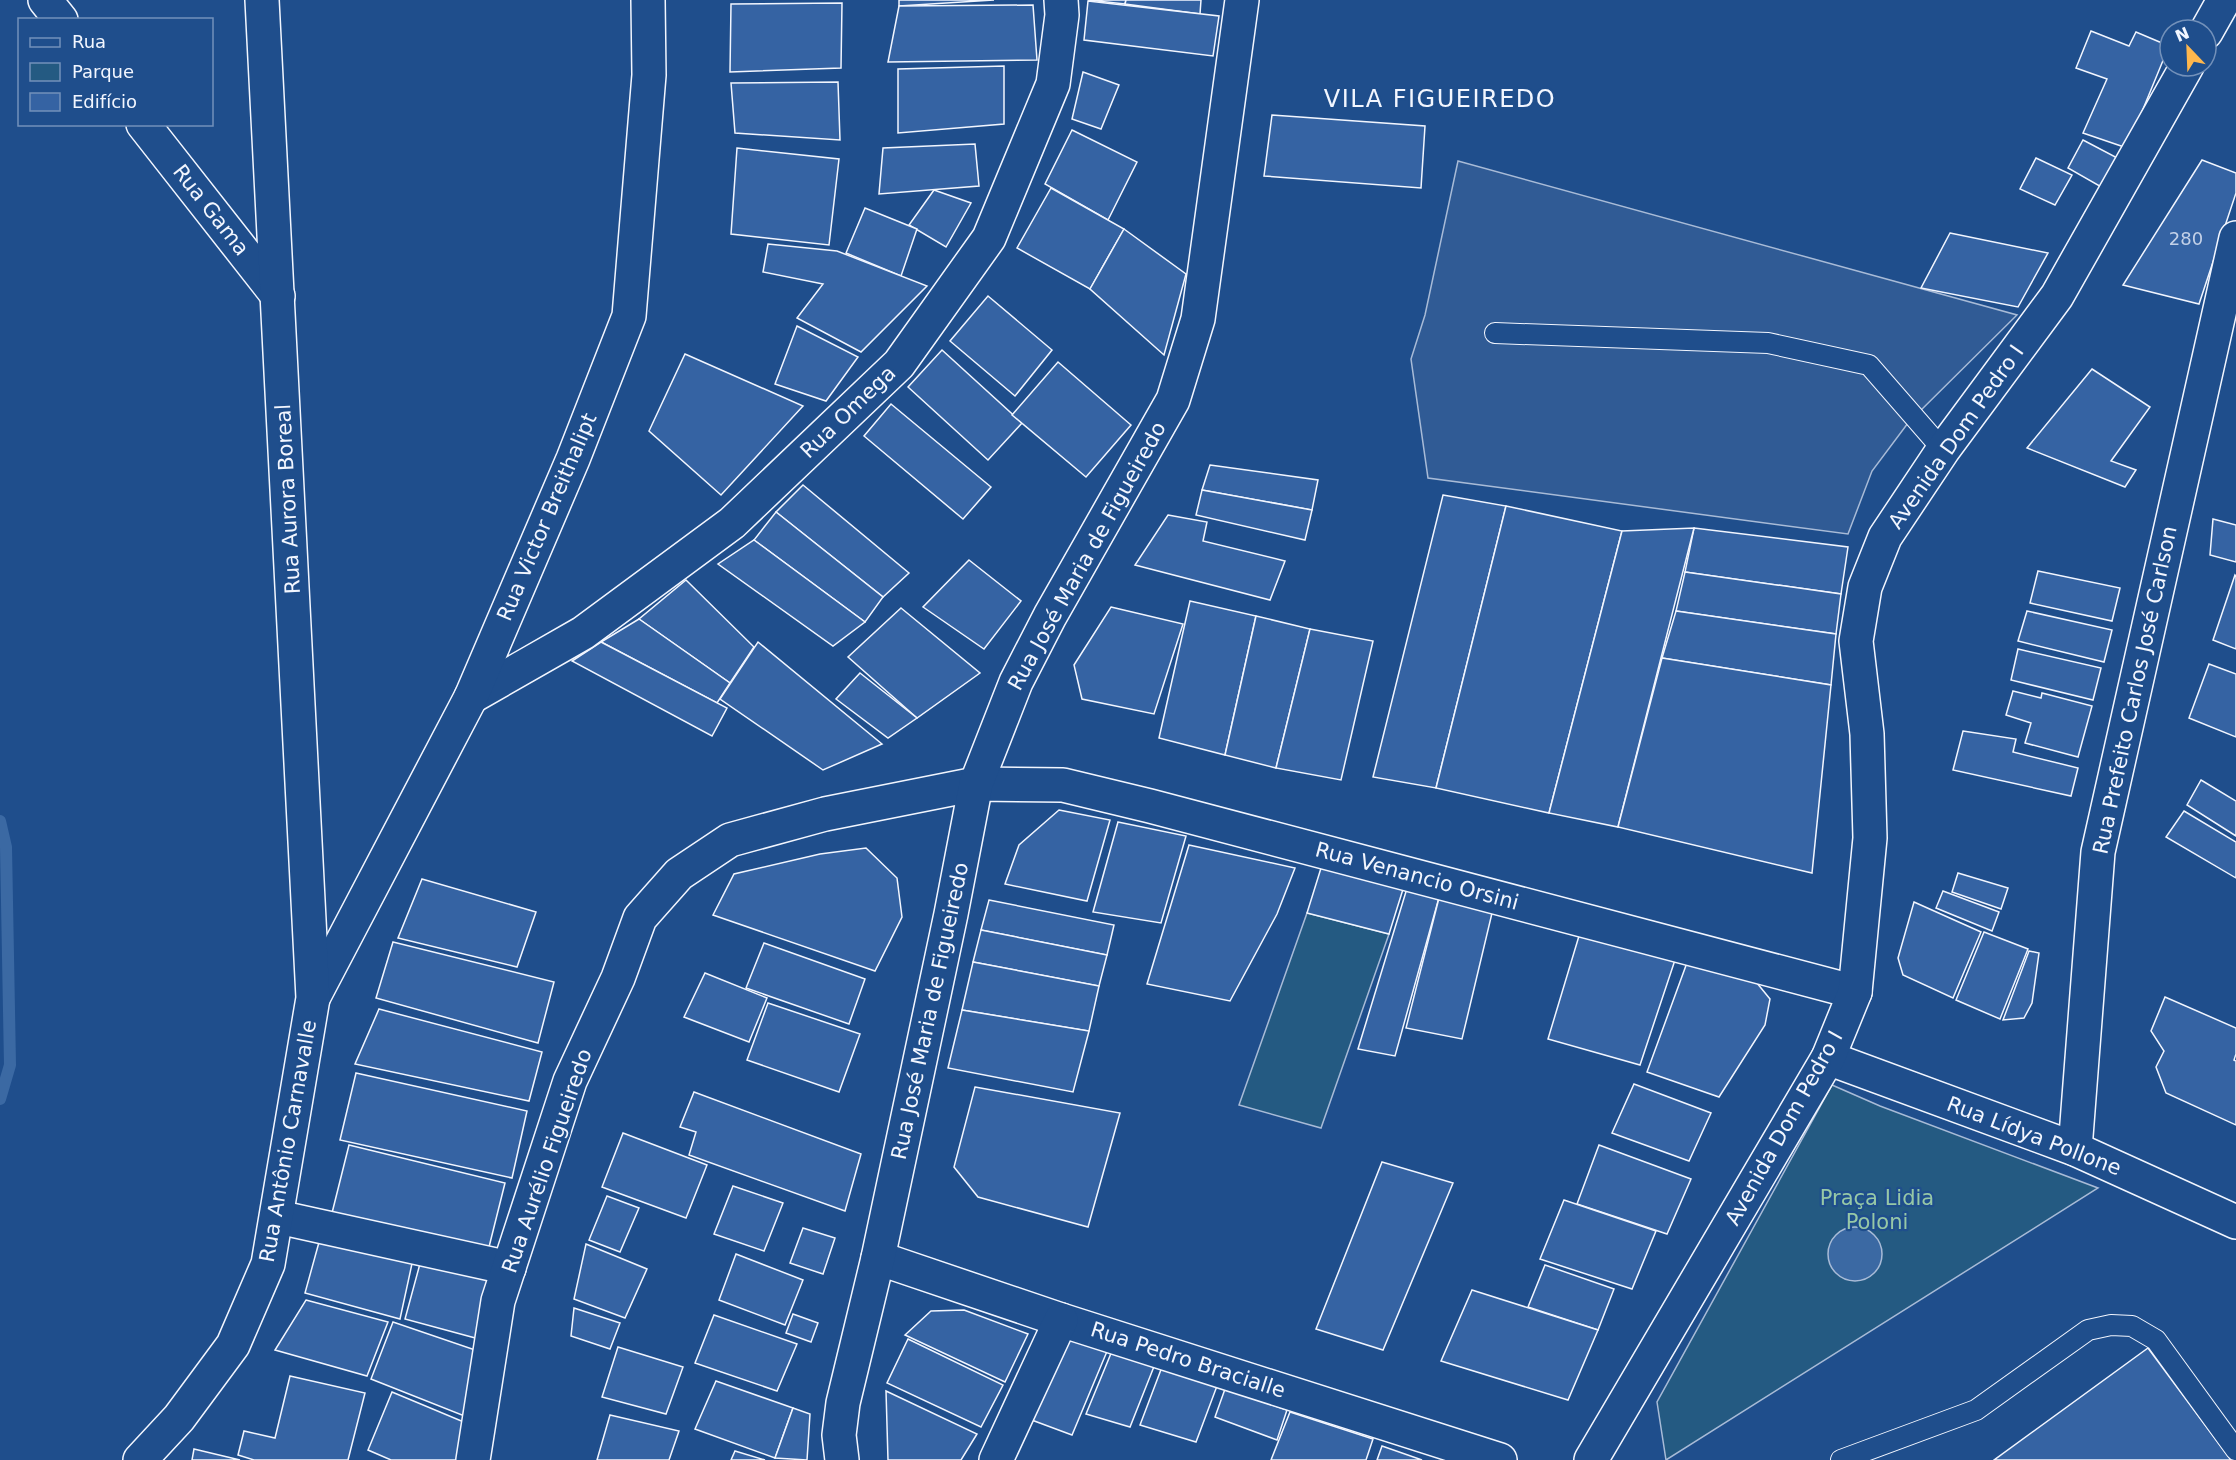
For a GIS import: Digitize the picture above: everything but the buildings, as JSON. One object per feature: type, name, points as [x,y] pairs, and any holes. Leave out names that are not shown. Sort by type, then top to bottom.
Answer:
[{"type":"street","points":[[45,0],[59,18]]},
{"type":"street","name":"Rua Aurora Boreal","points":[[262,0],[313,998]]},
{"type":"street","name":"Rua Victor Breithalipt","points":[[313,998],[471,697],[573,459],[629,316],[649,75],[648,0]]},
{"type":"street","name":"Rua Omega","points":[[471,697],[583,633],[732,523],[899,364],[989,238],[1053,84],[1062,15],[1061,0]]},
{"type":"street","name":"Rua José Maria de Figueiredo","points":[[842,1460],[840,1435],[843,1403],[878,1258],[951,914],[976,784],[1025,663],[1125,481],[1173,400],[1198,319],[1242,0]]},
{"type":"street","points":[[2214,18],[2224,0]]},
{"type":"street","name":"Avenida Dom Pedro I","points":[[1592,1460],[1828,1058],[1855,992],[1870,838],[1868,734],[1856,641],[1865,586],[1885,537],[1942,450],[2057,296],[2180,78]]},
{"type":"street","name":"Rua Gama","points":[[145,126],[278,296]]},
{"type":"street","name":"Rua Prefeito Carlos José Carlson","points":[[2075,1149],[2098,852],[2236,238]]},
{"type":"street","name":"Rua Venancio Orsini","points":[[976,784],[1063,785],[1855,992]]},
{"type":"street","name":"Rua Aurélio Figueiredo","points":[[473,1460],[498,1301],[570,1081],[618,978],[640,918],[679,874],[730,840],[825,814],[976,784]]},
{"type":"street","name":"Rua Antônio Carnavalle","points":[[140,1460],[179,1419],[233,1345],[268,1264],[278,1217],[313,998]]},
{"type":"street","name":"Rua Lídya Pollone","points":[[1828,1058],[2075,1149],[2236,1222]]},
{"type":"street","points":[[278,1217],[509,1268]]},
{"type":"street","name":"Rua Pedro Bracialle","points":[[878,1258],[1061,1320],[1500,1460]]},
{"type":"street","points":[[996,1460],[1061,1320]]},
{"type":"lane","points":[[1496,333],[1768,343],[1869,365],[1942,450]]},
{"type":"lane","points":[[1841,1460],[1976,1410],[2088,1330],[2110,1325],[2132,1326],[2156,1340],[2236,1450]]},
{"type":"green space","points":[[1307,913],[1389,934],[1321,1128],[1239,1105]]},
{"type":"green space","name":"Praça Lidia Poloni","points":[[1832,1085],[1880,1106],[2098,1188],[1666,1460],[1657,1402]]},
{"type":"shaded area","points":[[1458,161],[2017,315],[1908,423],[1872,471],[1848,534],[1428,478],[1411,359],[1425,315]]},
{"type":"shaded area","points":[[1855,1227],[1865,1229],[1874,1235],[1880,1244],[1882,1254],[1880,1264],[1874,1273],[1865,1279],[1855,1281],[1845,1279],[1836,1273],[1830,1264],[1828,1254],[1830,1244],[1836,1235],[1845,1229]]},
{"type":"waterway","points":[[0,821],[6,847],[10,1065],[0,1099]]},
{"type":"district","name":"VILA FIGUEIREDO","points":[[1440,99]]}]
